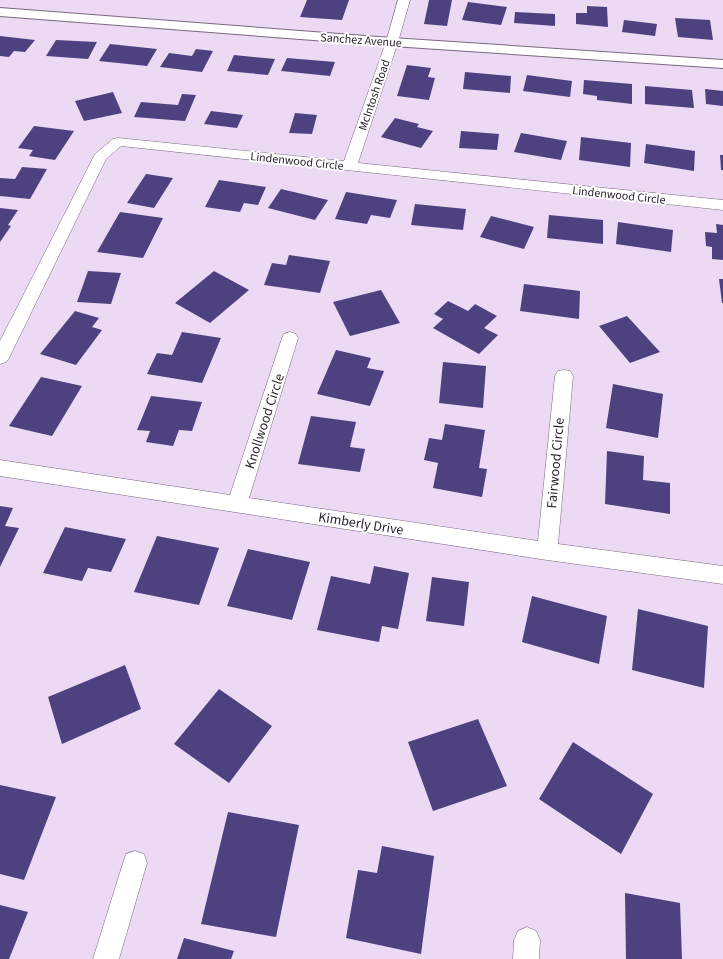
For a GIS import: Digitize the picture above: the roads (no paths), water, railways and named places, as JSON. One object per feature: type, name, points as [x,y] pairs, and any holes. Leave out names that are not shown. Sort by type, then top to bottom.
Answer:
[{"type":"street","name":"McIntosh Road","points":[[349,167],[392,42],[404,0]]},
{"type":"street","name":"Sanchez Avenue","points":[[0,12],[392,42],[723,64]]},
{"type":"street","name":"Lindenwood Circle","points":[[0,358],[100,157],[118,142],[723,206]]},
{"type":"street","name":"Knollwood Circle","points":[[237,504],[290,338]]},
{"type":"street","name":"Fairwood Circle","points":[[547,551],[564,376]]},
{"type":"street","name":"Kimberly Drive","points":[[0,468],[547,551],[723,575]]},
{"type":"street","points":[[106,959],[135,864]]}]
